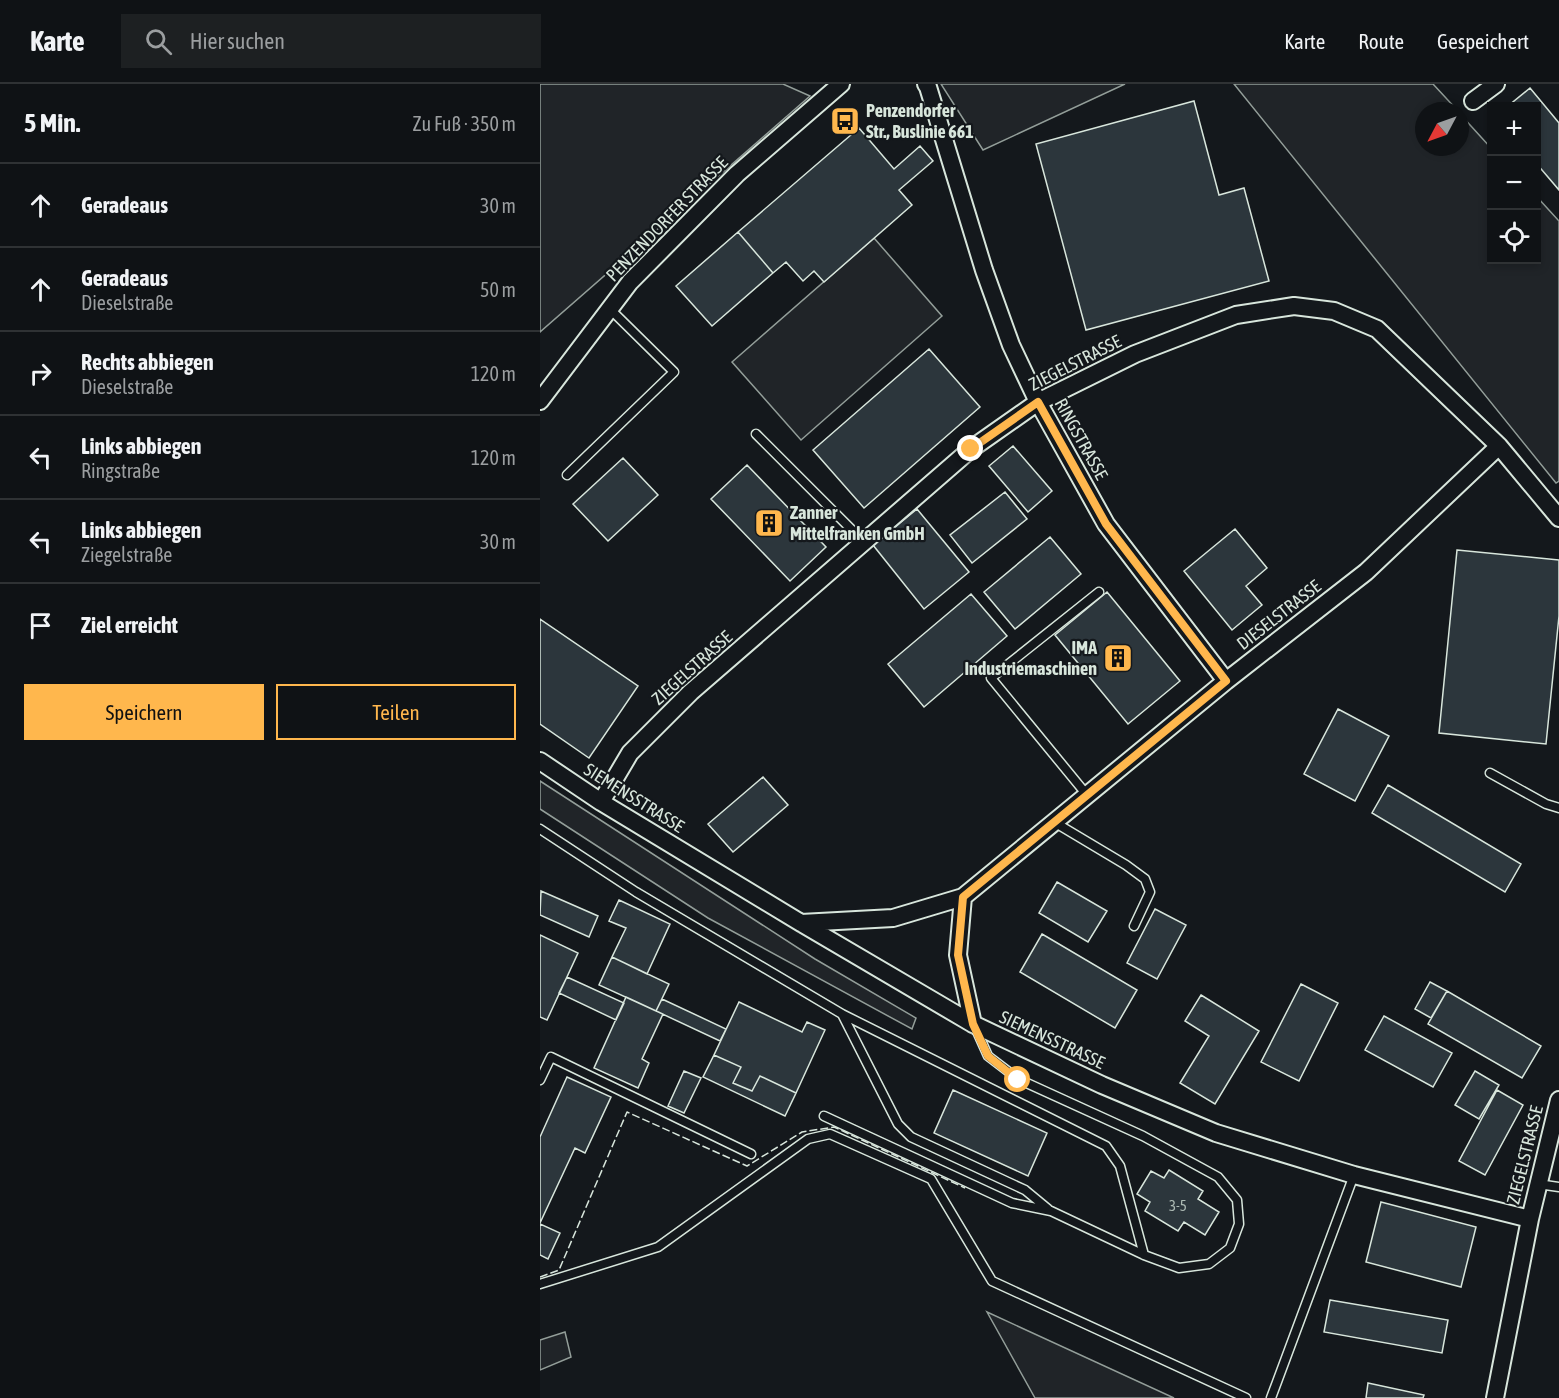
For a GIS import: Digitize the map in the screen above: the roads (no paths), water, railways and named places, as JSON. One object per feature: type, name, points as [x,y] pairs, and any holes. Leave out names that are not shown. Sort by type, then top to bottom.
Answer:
[{"type":"street","name":"PENZENDORFER STRASSE","points":[[540,401],[630,282],[737,174],[841,84]]},
{"type":"street","name":"RINGSTRASSE","points":[[926,84],[984,270],[1011,345],[1038,402],[1106,524],[1226,681]]},
{"type":"street","points":[[1473,101],[1496,84]]},
{"type":"street","name":"ZIEGELSTRASSE","points":[[601,802],[630,753],[691,692],[971,449],[1038,402],[1135,354],[1236,315],[1294,306],[1334,311],[1377,329],[1499,446],[1559,518]]},
{"type":"street","name":"DIESELSTRASSE","points":[[801,923],[893,918],[963,897],[1226,681],[1366,572],[1499,446]]},
{"type":"street","name":"SIEMENSSTRASSE","points":[[540,761],[601,802],[973,1024],[1102,1085],[1215,1133],[1354,1175],[1530,1219]]},
{"type":"street","points":[[963,897],[958,955],[973,1024]]},
{"type":"street","name":"ZIEGELSTRASSE","points":[[1495,1398],[1530,1219],[1559,1100]]},
{"type":"lane","points":[[567,475],[674,372],[610,309]]},
{"type":"lane","points":[[756,434],[864,542]]},
{"type":"lane","points":[[1087,795],[991,678],[1099,592]]},
{"type":"lane","points":[[1490,773],[1546,804],[1559,808]]},
{"type":"lane","points":[[1054,822],[1145,879],[1150,892],[1134,926]]},
{"type":"lane","points":[[540,829],[636,892],[842,1014],[1106,1146],[1120,1166],[1144,1255]]},
{"type":"lane","points":[[842,1014],[898,1124],[911,1137],[1025,1190],[1051,1211],[1144,1255],[1179,1268],[1209,1264],[1230,1248],[1239,1224],[1237,1200],[1218,1177],[1152,1141],[1018,1080],[988,1056],[973,1024]]},
{"type":"lane","points":[[540,1080],[551,1057],[751,1154]]},
{"type":"lane","points":[[824,1116],[1012,1203],[1051,1211]]},
{"type":"lane","points":[[540,1284],[658,1247],[808,1139],[830,1134],[931,1179],[992,1281],[1246,1398]]},
{"type":"lane","points":[[1271,1398],[1354,1175]]},
{"type":"lane","points":[[1538,1184],[1559,1187]]},
{"type":"place","name":"Penzendorfer Str., Buslinie 661","points":[[845,121]]},
{"type":"place","name":"Zanner Mittelfranken GmbH","points":[[769,523]]},
{"type":"place","name":"IMA Industriemaschinen","points":[[1118,658]]}]
